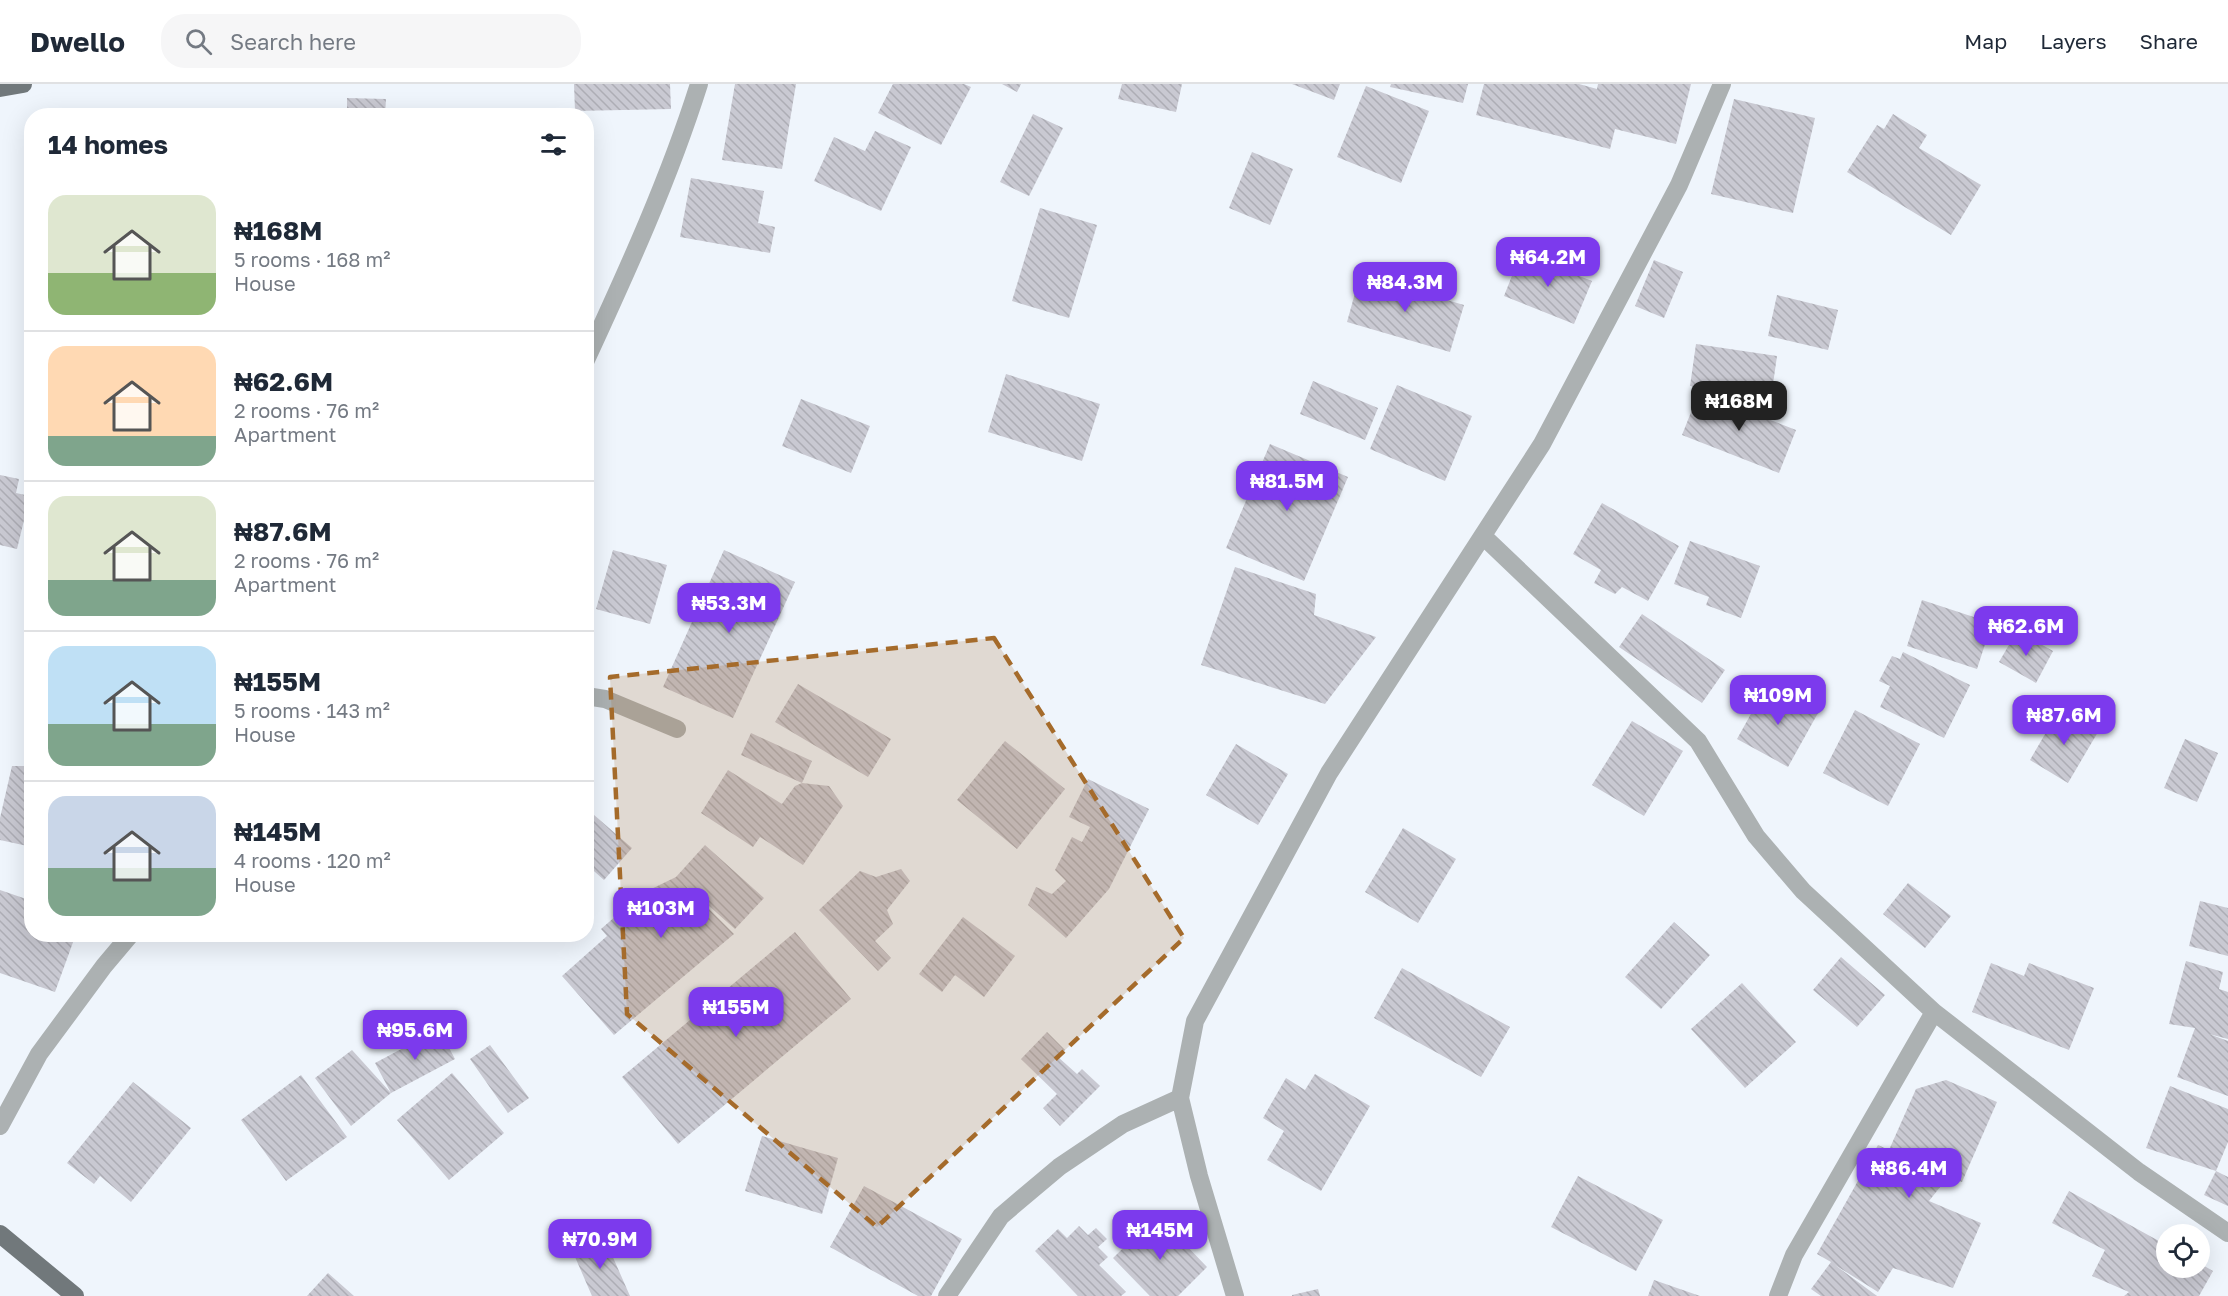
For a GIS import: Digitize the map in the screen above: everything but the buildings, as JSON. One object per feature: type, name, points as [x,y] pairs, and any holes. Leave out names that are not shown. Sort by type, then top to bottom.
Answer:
[{"type":"main road","points":[[0,88],[23,84]]},
{"type":"main road","points":[[0,1234],[75,1296]]},
{"type":"street","points":[[594,342],[677,150],[699,84]]},
{"type":"street","points":[[1235,1296],[1199,1176],[1180,1098],[1195,1021],[1329,773],[1542,444],[1679,185],[1722,84]]},
{"type":"street","points":[[1483,536],[1698,741],[1756,836],[1803,891],[1934,1012],[2139,1172],[2228,1233]]},
{"type":"street","points":[[594,697],[605,699],[677,729]]},
{"type":"street","points":[[0,1126],[39,1054],[124,942]]},
{"type":"street","points":[[1778,1296],[1794,1256],[1934,1012]]},
{"type":"street","points":[[948,1296],[1001,1216],[1059,1167],[1123,1124],[1180,1098]]},
{"type":"highlighted area","points":[[994,638],[1184,938],[877,1227],[627,1014],[610,677]]}]
